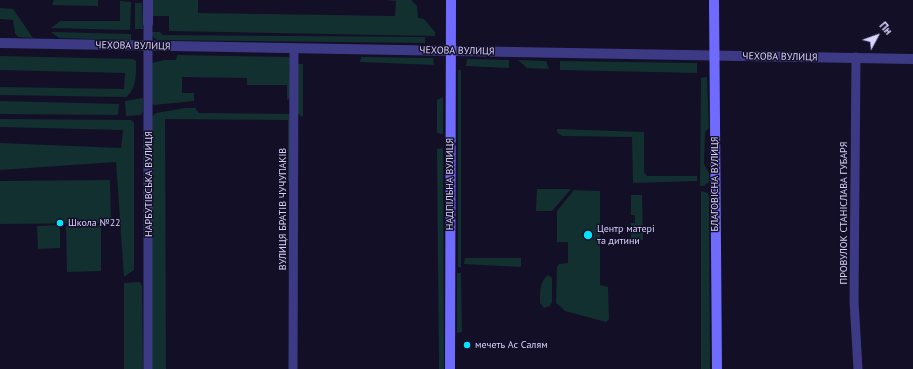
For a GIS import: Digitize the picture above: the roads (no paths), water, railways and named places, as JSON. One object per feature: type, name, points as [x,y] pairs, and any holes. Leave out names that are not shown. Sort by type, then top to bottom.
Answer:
[{"type":"main road","name":"НАДПІЛЬНА ВУЛИЦЯ","points":[[450,369],[451,0]]},
{"type":"main road","name":"БЛАГОВІСНА ВУЛИЦЯ","points":[[714,0],[717,369]]},
{"type":"street","name":"НАРБУТІВСЬКА ВУЛИЦЯ","points":[[148,0],[148,369]]},
{"type":"street","name":"ЧЕХОВА ВУЛИЦЯ","points":[[0,43],[294,50],[450,51],[913,59]]},
{"type":"street","name":"ВУЛИЦЯ БРАТІВ ЧУЧУПАКІВ","points":[[293,369],[294,50]]},
{"type":"street","name":"ПРОВУЛОК СТАНІСЛАВА ГУБАРЯ","points":[[856,58],[854,301],[858,369]]},
{"type":"place","name":"Школа №22","points":[[60,223]]},
{"type":"place","name":"Центр матері та дитини","points":[[588,235]]},
{"type":"place","name":"мечеть Ас Салям","points":[[467,345]]}]
